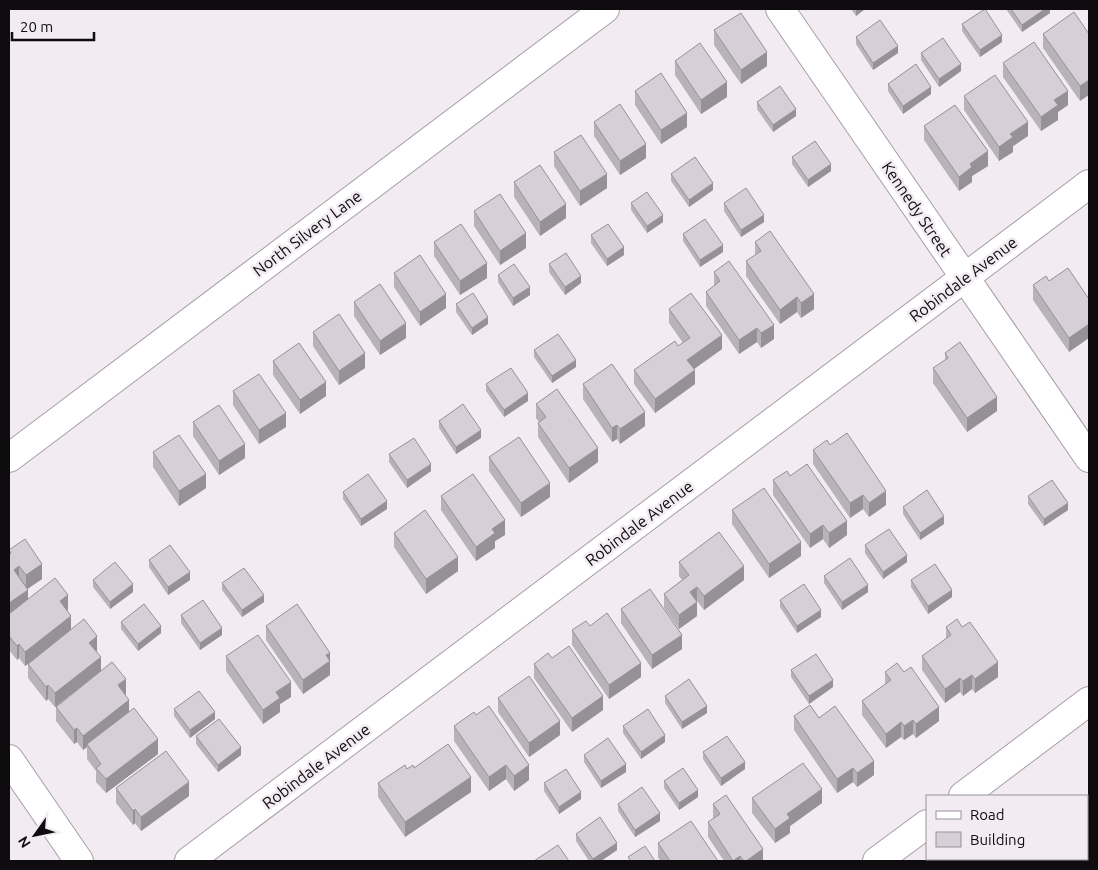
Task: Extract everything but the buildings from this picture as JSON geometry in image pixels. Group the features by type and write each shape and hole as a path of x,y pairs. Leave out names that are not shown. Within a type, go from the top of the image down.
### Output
{"street":[{"name":"North Silvery Lane","path":"9,458 605,9"},
{"name":"Kennedy Street","path":"780,9 1089,458"},
{"name":"Robindale Avenue","path":"189,861 1089,184"},
{"path":"964,795 1089,701"},
{"path":"9,759 79,861"},
{"path":"877,861 926,825"}]}
